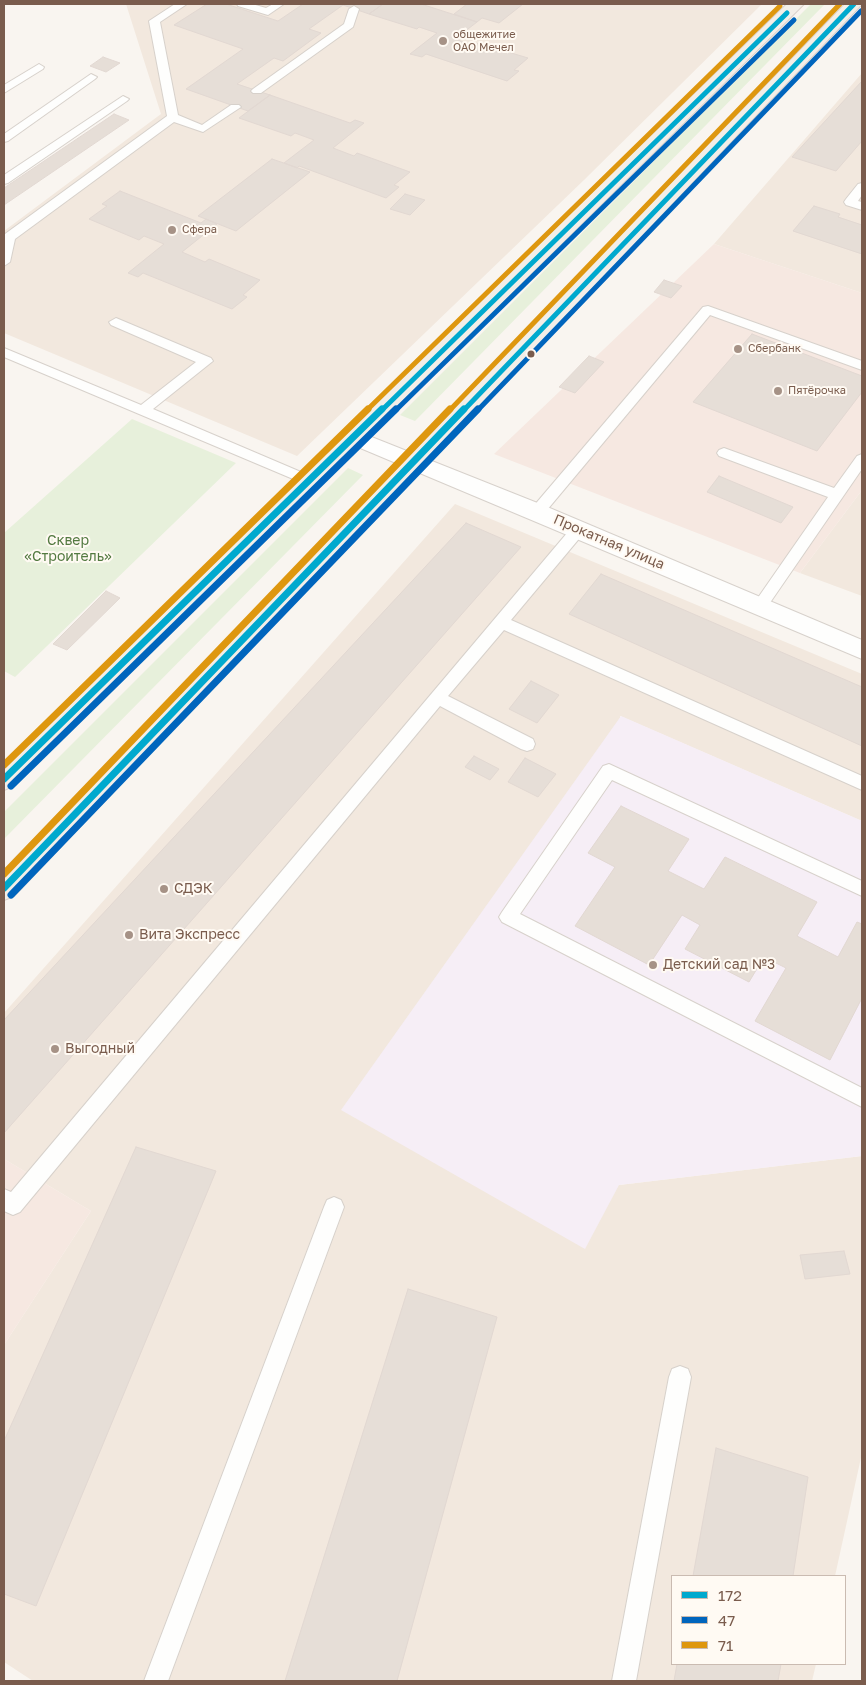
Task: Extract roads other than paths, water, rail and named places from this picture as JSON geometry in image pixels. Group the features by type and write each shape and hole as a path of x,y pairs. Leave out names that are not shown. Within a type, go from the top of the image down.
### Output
{"main road":[{"path":"4,779 796,4"},
{"path":"4,888 854,4"}],"street":[{"name":"Прокатная улица","path":"354,437 537,512 862,650"}],"lane":[{"path":"173,117 154,21 182,4"},
{"path":"242,4 268,12 279,4"},
{"path":"257,91 349,24 354,9"},
{"path":"4,90 39,67"},
{"path":"4,138 91,77"},
{"path":"4,180 123,99"},
{"path":"173,117 203,129 235,107"},
{"path":"4,262 6,235 173,117"},
{"path":"862,187 850,202 862,206"},
{"path":"537,512 708,310 862,366"},
{"path":"116,322 206,361 143,410"},
{"path":"4,352 310,481"},
{"path":"724,453 837,495"},
{"path":"760,606 862,459"},
{"path":"4,1198 13,1205 578,530"},
{"path":"501,622 862,782"},
{"path":"438,698 526,744"},
{"path":"862,889 609,771 508,918 862,1098"},
{"path":"156,1681 334,1207"},
{"path":"624,1681 680,1377"}],"place":[{"name":"общежитие ОАО Мечел","path":"443,41"},
{"name":"Сфера","path":"172,230"},
{"name":"Сбербанк","path":"738,349"},
{"name":"Пятёрочка","path":"778,391"},
{"name":"СДЭК","path":"164,889"},
{"name":"Вита Экспресс","path":"129,935"},
{"name":"Детский сад №3","path":"653,965"},
{"name":"Выгодный","path":"55,1049"}],"park label":[{"name":"Сквер «Cтроитель»","path":"68,550"}]}
